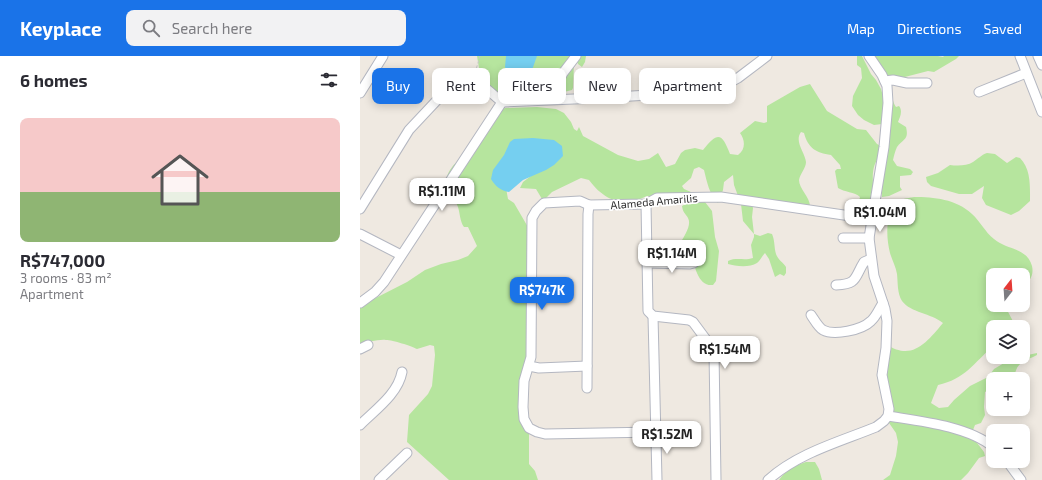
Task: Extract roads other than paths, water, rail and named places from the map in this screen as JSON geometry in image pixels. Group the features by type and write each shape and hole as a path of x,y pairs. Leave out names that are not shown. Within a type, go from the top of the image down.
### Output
{"street":[{"path":"360,93 383,56"},
{"path":"566,69 576,56"},
{"path":"566,99 604,98 708,90 720,87 732,81 767,56"},
{"path":"768,480 792,462 812,452 876,427 884,422 888,416 888,399 882,375 887,321 874,276 868,238 876,199 886,132 888,94 885,81 869,56"},
{"path":"1020,56 1042,112"},
{"path":"1038,56 1042,65"},
{"path":"979,92 1026,73"},
{"path":"360,209 409,130 454,82 463,78 472,80 498,99"},
{"path":"885,81 893,80 907,83 927,83"},
{"path":"360,303 380,287 501,104"},
{"name":"Alameda Amarilis","path":"529,366 531,357 532,218 536,210 544,203 580,201 589,205 646,204 657,198 721,196 871,219"},
{"path":"646,204 648,311 653,316 689,320 693,322 713,349 716,480"},
{"path":"587,388 589,205"},
{"path":"360,234 401,256"},
{"path":"843,238 868,238"},
{"path":"836,285 851,283 856,278 864,262 871,259"},
{"path":"646,263 694,263"},
{"path":"811,315 824,330 845,332 873,320 883,303"},
{"path":"653,316 657,480"},
{"path":"587,366 539,368 529,366 524,381 523,407 524,419 529,428 545,434 656,432"},
{"path":"360,425 394,390 399,382 402,372"},
{"path":"888,416 967,432 986,441"},
{"path":"379,480 406,453"},
{"path":"1012,468 1021,480"}],"water":[{"path":"506,56 537,56 533,68 505,67"},
{"path":"533,138 554,140 562,146 563,156 554,165 523,180 509,192 498,188 491,179 493,170 504,155 510,142 514,139"}]}
